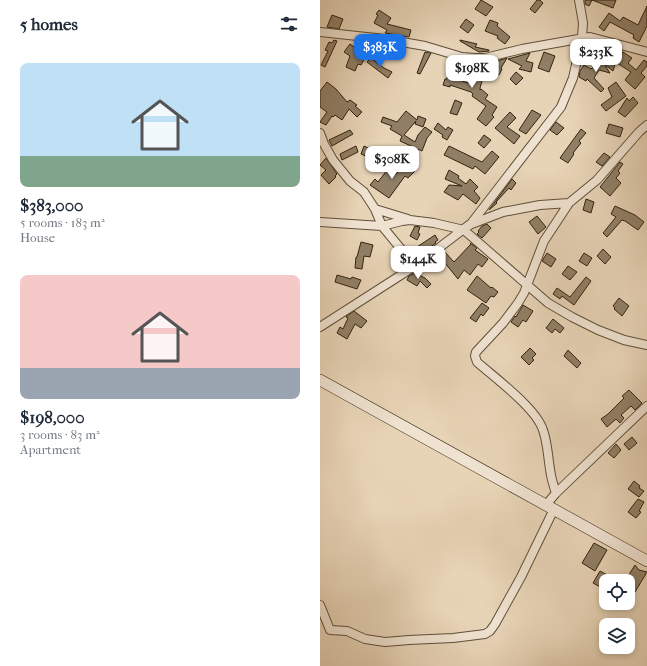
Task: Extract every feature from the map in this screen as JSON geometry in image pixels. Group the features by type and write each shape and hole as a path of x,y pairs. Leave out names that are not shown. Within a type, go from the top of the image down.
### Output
{"street":[{"path":"466,228 561,107 573,78 582,38 583,23 579,0"},
{"path":"320,32 385,39 425,46 462,57 475,58 485,58 590,37 647,52"},
{"path":"556,493 551,477 546,441 543,429 538,419 530,409 477,362 475,358 476,352 503,323 518,303 524,293 544,241 569,203 597,180 639,132 647,125"},
{"path":"320,133 333,160 350,181 364,192 375,208 382,226 415,266"},
{"path":"320,327 415,266 466,228 503,212 540,205 569,203"},
{"path":"375,208 410,220 466,228 548,303 598,330 624,340 647,345"},
{"path":"320,222 382,226 410,220"},
{"path":"320,380 647,561"},
{"path":"320,605 330,630 347,631 374,641 385,642 453,638 485,634 490,631 521,576 556,493 647,406"}],"building":[{"path":"481,0 493,7 486,16 475,9"},
{"path":"537,0 540,0 543,3 535,13 530,9"},
{"path":"585,0 592,0 589,6 585,4"},
{"path":"592,0 616,0 613,8"},
{"path":"647,6 647,26 639,42 633,38 634,35 610,22 604,31 599,27 609,13 620,21 623,17 638,25"},
{"path":"379,10 391,18 387,24 411,30 409,37 385,33 387,30 374,23 378,15 376,14"},
{"path":"332,15 343,19 339,29 327,27"},
{"path":"466,19 474,25 468,33 460,27"},
{"path":"490,20 498,23 497,26 510,37 505,44 497,38 498,36 485,31"},
{"path":"334,40 337,41 325,67 321,65 328,51 325,50 329,42 332,43"},
{"path":"460,40 477,44 475,47 489,51 479,52"},
{"path":"350,44 360,51 357,55 365,58 361,65 358,64 355,71 346,67 350,56 344,52"},
{"path":"425,52 431,53 420,74 417,73"},
{"path":"544,52 555,56 549,72 538,68"},
{"path":"623,52 632,58 628,63 636,70 644,60 647,62 647,66 641,73 645,77 635,89 625,80 631,72 617,63"},
{"path":"530,53 526,61 533,63 531,72 519,69 522,66 508,59"},
{"path":"371,58 392,72 388,78 367,62"},
{"path":"507,58 499,75 491,71 497,61"},
{"path":"598,59 615,64 613,71 604,64 610,73 599,70 594,78 604,89 601,92 587,79 586,81 579,77 580,71 584,65 591,69 600,61"},
{"path":"450,63 462,64 459,80 468,83 476,67 485,71 480,90 481,89 488,95 485,99 497,107 492,115 494,117 486,126 477,119 486,106 472,96 473,94 471,92 450,85 450,87 443,85 445,79 447,79"},
{"path":"516,72 523,78 516,85 510,79"},
{"path":"327,82 336,89 347,102 350,100 357,105 355,106 362,112 357,117 349,109 342,120 335,115 333,117 332,116 326,125 320,122 327,112 320,107 320,91"},
{"path":"616,82 626,96 606,111 601,105 612,97 608,88"},
{"path":"633,97 638,103 625,117 618,112 627,98 629,101"},
{"path":"455,100 462,103 457,115 450,113"},
{"path":"532,110 541,115 526,134 519,130"},
{"path":"406,111 417,120 418,116 426,119 423,127 415,124 416,121 404,135 415,142 418,135 425,127 432,132 427,138 422,151 400,141 402,136 390,129 392,126 381,122 383,117 397,122"},
{"path":"510,112 516,118 507,127 520,136 514,144 495,128"},
{"path":"556,122 564,128 557,135 550,130"},
{"path":"438,123 446,130 448,127 453,130 447,140 442,137 443,135 434,129"},
{"path":"609,124 623,128 620,137 606,133"},
{"path":"581,129 586,133 579,141 581,143 573,153 574,154 568,163 560,158"},
{"path":"350,130 353,134 332,146 329,140"},
{"path":"484,135 491,140 484,148 478,143"},
{"path":"356,146 358,152 342,160 340,154"},
{"path":"364,146 376,152 373,159 361,154"},
{"path":"449,146 482,162 492,151 499,157 485,174 475,166 473,169 444,155"},
{"path":"604,153 610,157 602,166 596,162"},
{"path":"326,158 337,174 329,184 321,175 326,170 320,165"},
{"path":"620,162 623,164 618,171 620,173 616,178 621,183 610,196 600,187"},
{"path":"406,163 415,171 408,178 405,176 389,198 370,185 375,179 378,182 388,169 396,174"},
{"path":"449,170 459,176 458,178 466,184 470,179 478,187 474,191 480,198 476,204 463,194 458,200 444,192 449,185 462,186 445,179"},
{"path":"512,179 516,183 511,190 509,188 496,202 497,203 489,210"},
{"path":"586,199 594,202 591,213 583,210"},
{"path":"615,206 635,215 644,222 638,230 622,220 607,237 603,233 616,217 611,214"},
{"path":"537,216 546,227 538,234 529,222"},
{"path":"487,224 491,228 482,238 477,234 479,232 478,231 482,226"},
{"path":"415,226 420,227 418,233 420,234 417,240 410,236"},
{"path":"435,235 438,240 435,242 436,243 425,251 426,248 417,254 414,249"},
{"path":"361,242 373,245 370,257 364,256 362,269 355,268 356,257"},
{"path":"470,243 477,248 475,250 488,259 482,267 478,264 470,275 464,270 458,279 445,263 439,268 432,260 444,251 454,262 471,244"},
{"path":"603,249 611,257 605,264 597,256"},
{"path":"547,253 556,259 551,267 542,261"},
{"path":"584,253 592,258 587,266 579,261"},
{"path":"568,266 577,272 570,280 562,274"},
{"path":"415,273 425,278 431,284 427,288 420,281 417,286 407,280 409,276"},
{"path":"337,275 361,280 357,289 335,282"},
{"path":"477,276 498,292 494,297 491,296 486,303 467,290"},
{"path":"586,277 591,281 574,305 562,296 560,299 553,294 557,288 570,297"},
{"path":"619,298 629,306 622,316 614,309 615,308 613,306"},
{"path":"482,303 489,308 483,316 481,314 476,322 470,318"},
{"path":"523,305 533,311 526,322 523,320 518,327 511,322 515,316 516,317"},
{"path":"354,311 367,321 361,328 355,324 347,339 337,333 340,327 343,329 348,318 346,317"},
{"path":"553,319 564,328 560,333 555,329 552,333 546,328"},
{"path":"530,348 536,354 532,358 534,360 529,365 521,357"},
{"path":"568,350 581,363 577,368 564,356"},
{"path":"629,390 642,403 635,410 631,406 621,415 624,418 620,423 616,419 607,427 601,419 624,398 622,396"},
{"path":"632,437 637,443 629,450 624,444"},
{"path":"616,444 621,450 614,458 608,453"},
{"path":"634,481 640,486 639,488 644,491 639,497 628,489"},
{"path":"638,499 644,502 639,511 641,512 636,518 628,512"},
{"path":"594,543 607,550 595,571 582,563"},
{"path":"635,565 639,570 647,572 635,592 635,574 629,574"},
{"path":"600,571 605,574 599,574 599,586 593,583"}]}
